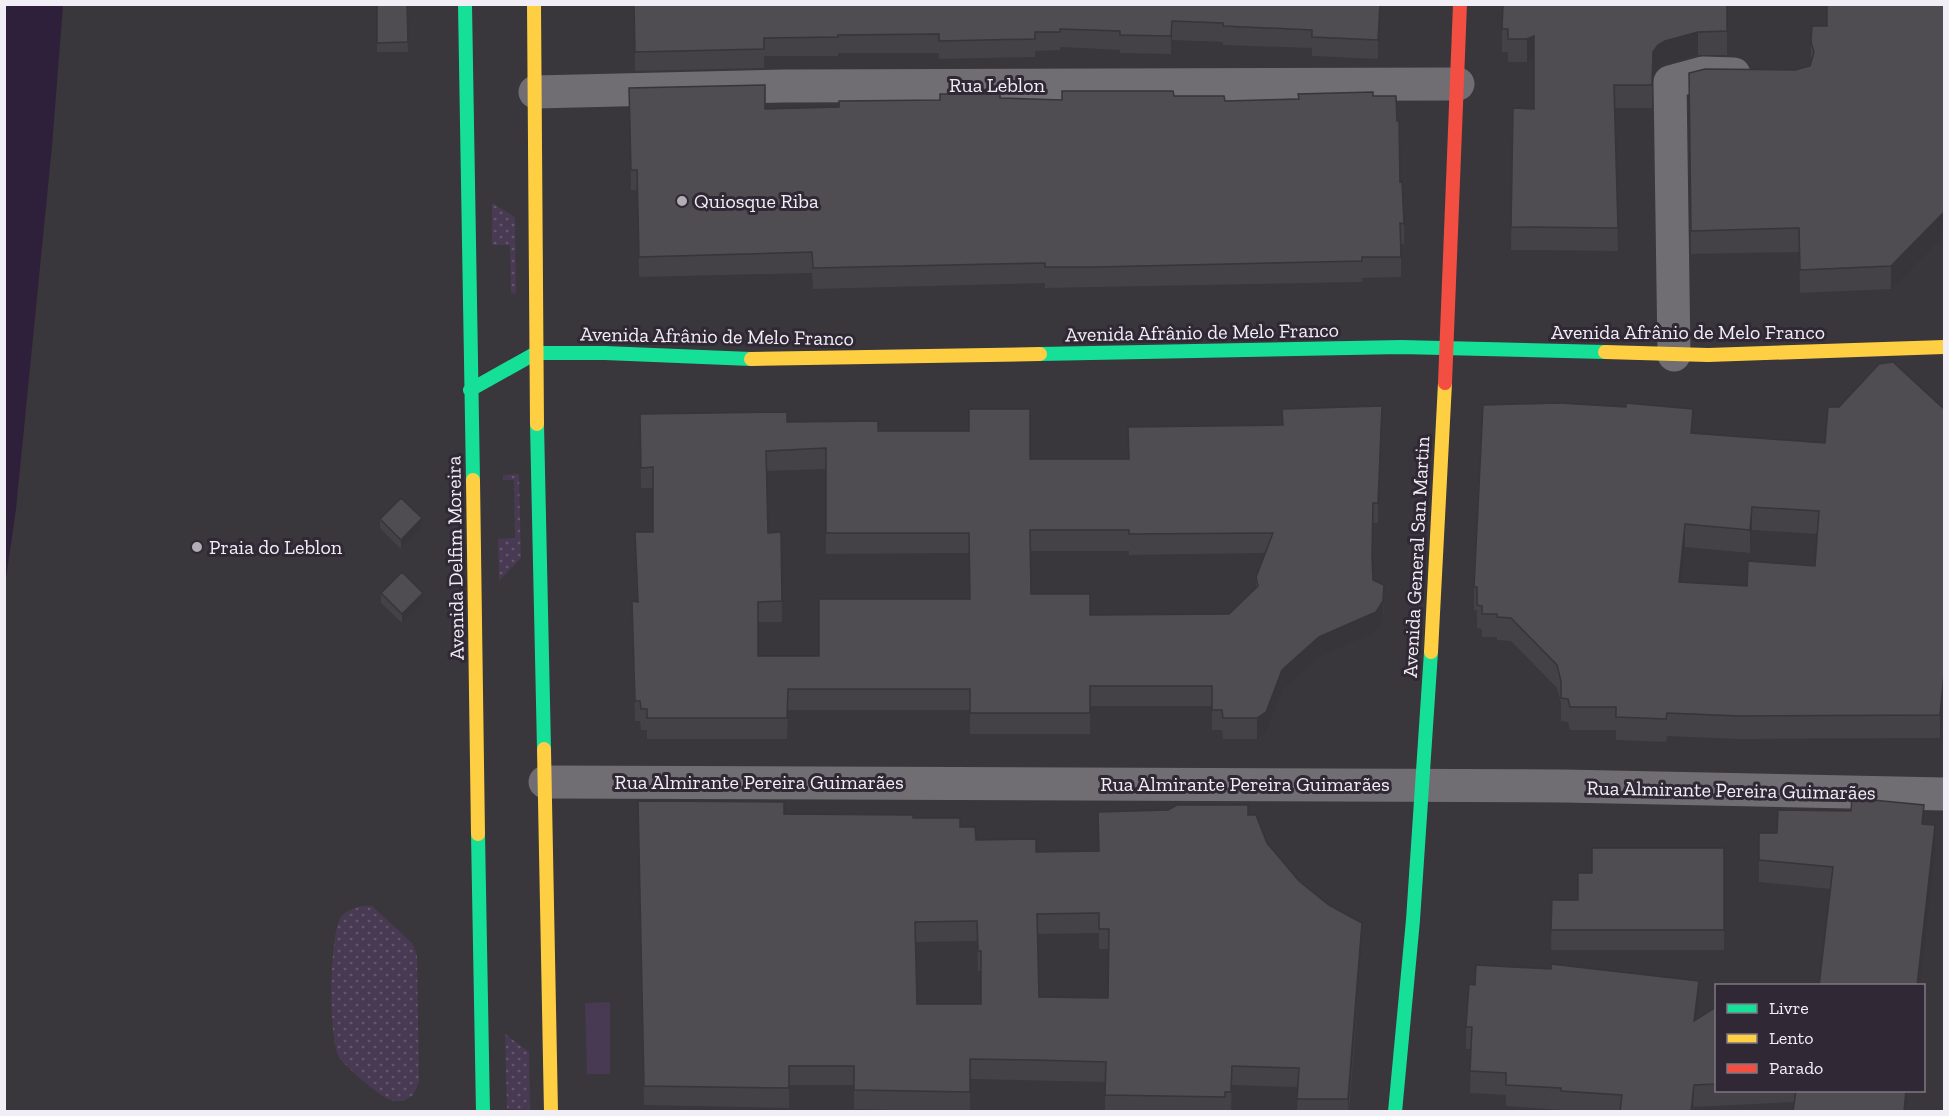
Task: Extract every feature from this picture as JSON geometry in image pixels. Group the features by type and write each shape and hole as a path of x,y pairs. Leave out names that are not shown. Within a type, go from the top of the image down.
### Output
{"main road":[{"name":"Avenida Delfim Moreira","path":"465,4 483,1112"},
{"path":"534,4 536,353 551,1112"},
{"name":"Avenida General San Martin","path":"1395,1112 1423,786 1442,450 1460,4"},
{"name":"Avenida Afrânio de Melo Franco","path":"470,390 536,353 605,353 765,360 1401,347 1674,355 1944,347"}],"street":[{"path":"1674,355 1670,82 1703,73 1761,74"},
{"name":"Rua Leblon","path":"535,92 784,86 1458,84"},
{"name":"Rua Almirante Pereira Guimarães","path":"545,782 1564,786 1944,794"}],"shaded area":[{"path":"5,4 63,5 52,146 16,509 5,585"},
{"path":"492,203 515,217 516,294 511,293 510,245 492,245"},
{"path":"519,474 521,558 499,581 498,539 515,538 514,480 503,480 503,475"},
{"path":"361,906 372,906 412,943 417,955 419,1082 413,1095 403,1101 388,1099 370,1087 342,1061 335,1047 332,968 336,932 342,915"},
{"path":"610,1002 610,1074 587,1074 585,1003"},
{"path":"505,1034 529,1052 530,1110 507,1109"}],"building":[{"path":"377,4 407,4 408,42 377,43"},
{"path":"634,4 1380,4 1378,40 1312,37 1312,30 1172,21 1171,36 1120,35 1120,31 1060,29 1060,32 1035,32 1035,39 939,41 939,34 838,35 838,37 764,38 764,49 635,52"},
{"path":"1503,4 1727,4 1727,31 1698,32 1658,45 1653,52 1652,85 1614,85 1618,228 1511,227 1513,108 1534,109 1534,36 1527,39 1508,39 1508,29 1502,29"},
{"path":"1827,4 1944,4 1944,212 1891,266 1800,270 1799,228 1691,231 1689,73 1705,69 1795,70 1810,66 1814,52 1811,42 1812,26 1827,26"},
{"path":"765,85 765,109 839,107 839,101 940,100 940,94 1000,94 1000,98 1062,100 1062,91 1173,91 1174,96 1224,96 1225,101 1299,99 1298,94 1373,92 1373,96 1396,96 1404,224 1400,223 1401,257 1362,257 1362,261 1097,267 1045,267 1045,263 813,268 812,252 639,257 637,170 631,170 629,88"},
{"path":"1893,362 1944,409 1944,673 1940,715 1740,716 1667,713 1666,719 1616,717 1616,707 1570,707 1568,699 1561,698 1561,681 1557,665 1511,618 1497,617 1497,614 1482,614 1482,606 1477,605 1477,587 1474,587 1483,405 1559,403 1626,407 1626,403 1693,409 1691,433 1825,443 1828,407 1839,407 1879,364","holes":["1752,507 1819,511 1815,566 1748,561 1747,586 1679,582 1685,524 1750,530"]},
{"path":"1382,406 1378,503 1373,503 1372,556 1373,580 1384,585 1383,601 1376,612 1319,637 1282,670 1266,712 1257,718 1223,718 1222,710 1212,710 1212,686 1090,686 1090,713 970,713 970,689 788,689 787,718 647,718 647,709 641,709 640,701 635,701 632,601 638,602 635,532 653,532 653,467 641,468 640,414 787,412 787,422 878,421 878,431 969,431 969,409 1030,409 1030,459 1129,459 1128,427 1283,425 1282,409","holes":["826,448 826,533 969,533 970,599 819,599 819,656 758,656 758,602 782,601 781,532 768,533 766,451","1030,530 1129,530 1129,534 1273,533 1256,577 1258,586 1229,614 1090,615 1090,594 1031,594"]},
{"path":"401,498 422,518 401,540 380,519"},
{"path":"402,572 423,593 402,614 381,593"},
{"path":"1852,798 1924,805 1922,824 1935,825 1917,984 1819,984 1833,867 1759,860 1759,833 1777,833 1778,810 1851,811"},
{"path":"638,801 784,802 784,814 913,815 913,818 960,818 960,827 975,827 976,840 1036,839 1036,852 1099,851 1098,812 1168,810 1177,805 1248,805 1248,815 1256,815 1267,843 1299,881 1329,905 1362,923 1348,1099 1297,1099 1299,1068 1232,1066 1231,1092 1225,1092 1225,1097 1105,1095 1106,1062 1036,1060 970,1059 970,1092 854,1090 854,1066 789,1066 789,1088 644,1086","holes":["1099,913 1099,929 1109,929 1108,998 1039,997 1037,914","977,921 978,951 981,951 981,1004 917,1004 915,922"]},
{"path":"1592,848 1724,848 1724,930 1551,930 1552,900 1578,900 1578,873 1592,873"},
{"path":"1551,964 1699,981 1694,1021 1715,1008 1715,1084 1694,1085 1691,1112 1620,1112 1622,1095 1506,1085 1506,1073 1470,1071 1472,1027 1466,1027 1469,984 1475,985 1476,965 1551,969"},
{"path":"1796,1092 1906,1092 1904,1112 1793,1112"}],"traffic: fast":[{"path":"465,4 473,480"},
{"path":"1040,354 1401,347 1605,352"},
{"path":"470,390 536,353 605,353 751,359"},
{"path":"537,424 544,749"},
{"path":"1395,1112 1413,920 1431,652"},
{"path":"478,834 483,1112"}],"traffic: slow":[{"path":"534,4 537,424"},
{"path":"1605,352 1708,355 1944,347"},
{"path":"751,359 1040,354"},
{"path":"1431,652 1445,383"},
{"path":"473,480 478,834"},
{"path":"544,749 551,1112"}],"traffic: jam":[{"path":"1445,383 1460,4"}],"place":[{"name":"Quiosque Riba","path":"682,201"},
{"name":"Praia do Leblon","path":"197,547"}]}
